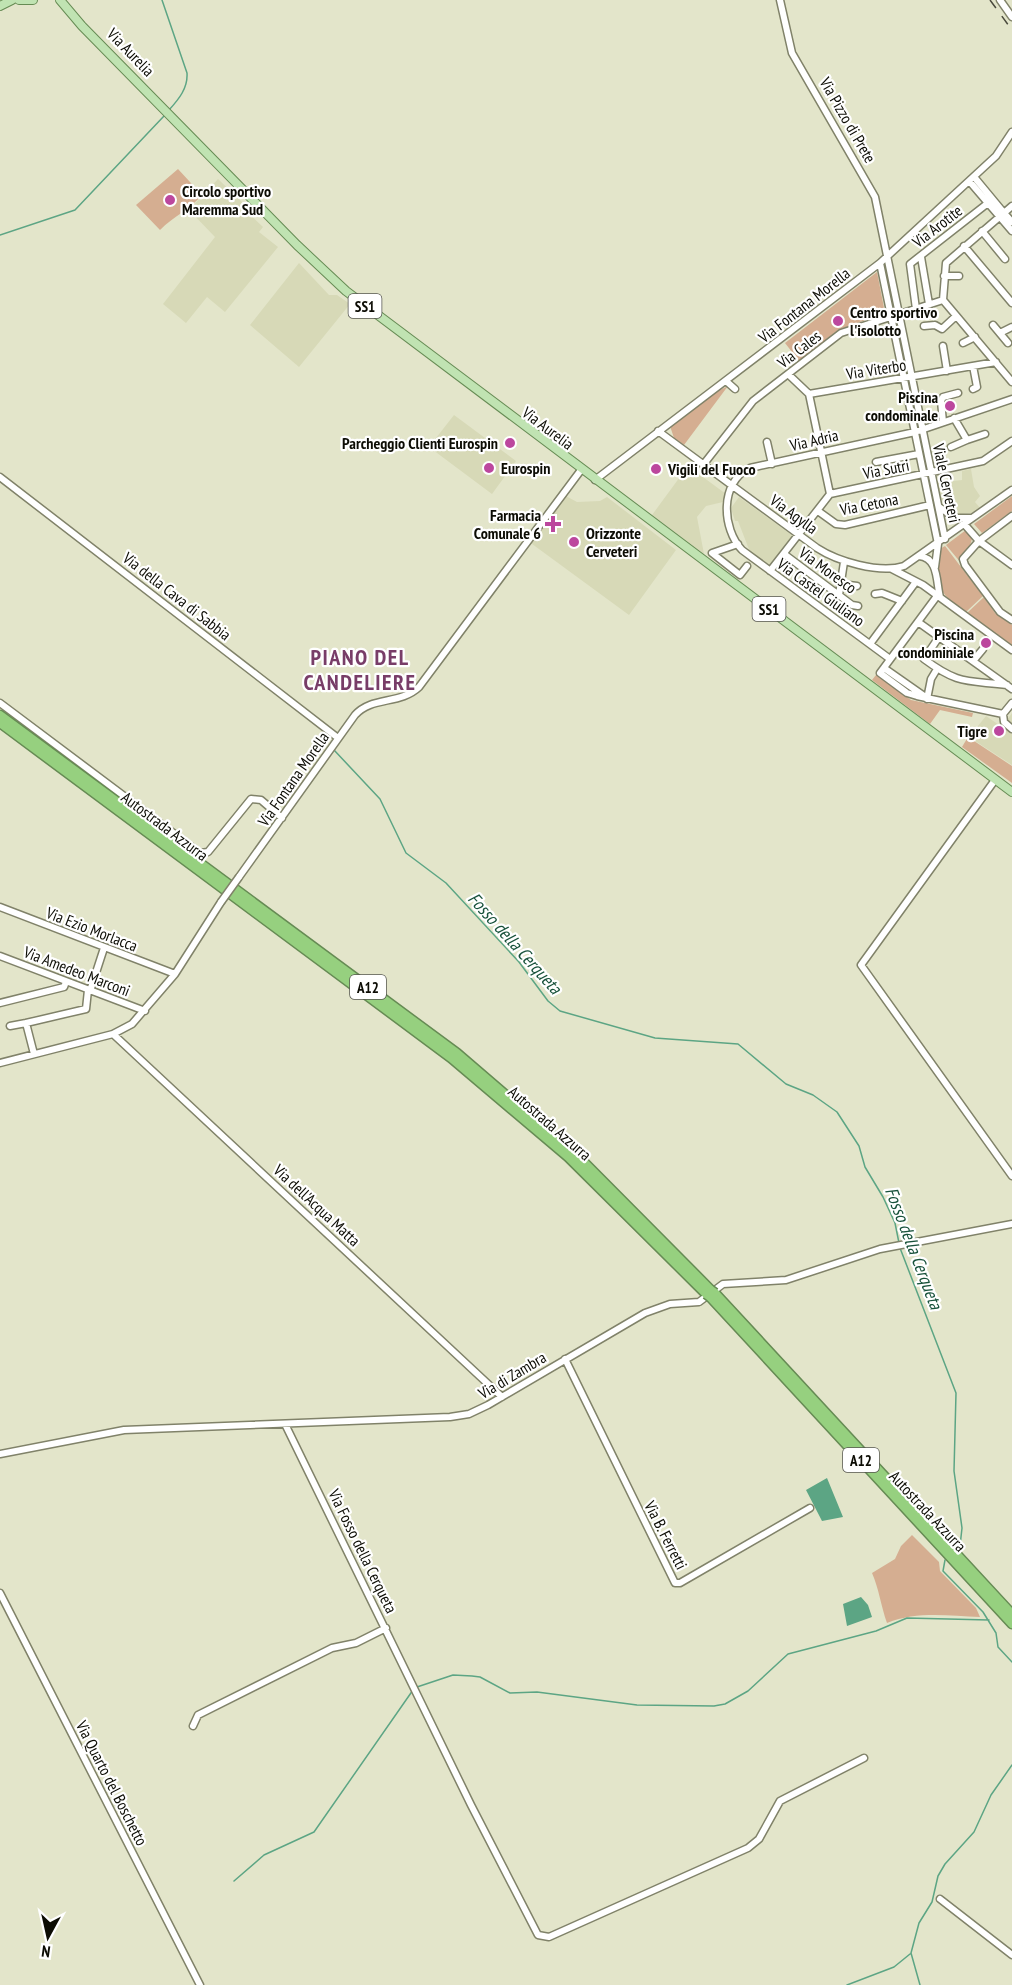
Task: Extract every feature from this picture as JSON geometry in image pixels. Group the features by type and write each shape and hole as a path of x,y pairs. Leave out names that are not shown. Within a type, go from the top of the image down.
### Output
{"highway":[{"name":"Autostrada Azzurra","path":"0,715 467,1061 584,1162 1012,1614"},
{"name":"Autostrada Azzurra","path":"0,723 451,1058 568,1157 710,1293 1012,1624"}],"main road":[{"path":"0,6 12,0"},
{"path":"19,0 33,0"},
{"name":"Via Aurelia","path":"52,0 68,10"},
{"name":"Via Aurelia","path":"60,0 340,286 581,470 1012,791"},
{"name":"Via Aurelia","path":"942,738 1012,791"}],"street":[{"name":"Via Pizzo di Prete","path":"780,0 792,53 871,187 887,256"},
{"path":"1000,0 1012,17"},
{"name":"Via Fontana Morella","path":"595,480 880,263 972,180 996,156 1012,132"},
{"path":"972,180 988,203 1012,222"},
{"path":"972,180 1002,215 1012,231"},
{"name":"Via Arotite","path":"916,309 910,264 988,203"},
{"path":"1012,206 946,263 943,300 1012,382"},
{"path":"982,231 1005,260"},
{"path":"964,246 1012,303"},
{"name":"Viale Cerveteri","path":"887,256 945,539"},
{"path":"921,256 929,304"},
{"name":"Viale Cerveteri","path":"880,263 938,544 935,570 938,597"},
{"path":"945,276 958,276"},
{"name":"Via Cales","path":"703,465 753,401 841,333 943,300"},
{"path":"924,326 935,325 942,329 956,316"},
{"path":"993,325 1008,343"},
{"path":"1000,333 1012,327"},
{"path":"963,343 975,338"},
{"path":"943,346 947,371"},
{"name":"Via Viterbo","path":"809,394 996,362"},
{"path":"973,366 977,387 973,389"},
{"path":"770,571 830,494 809,394 789,375"},
{"path":"726,381 735,389"},
{"path":"943,422 941,401 943,397 958,393"},
{"name":"Via Adria","path":"734,487 746,470 915,432 1012,399"},
{"path":"954,418 967,440"},
{"path":"650,438 670,440 666,425"},
{"name":"Via Agylla","path":"658,431 834,559 882,567"},
{"path":"951,447 985,434"},
{"name":"Via Sutri","path":"830,494 983,461 1012,441"},
{"path":"767,442 772,464"},
{"name":"Viale Cerveteri","path":"876,462 919,454"},
{"name":"Via Fontana Morella","path":"0,1063 113,1034 129,1026 145,1011 176,975 221,902 338,738 364,706 400,699 417,688 581,470"},
{"name":"Via della Cava di Sabbia","path":"0,477 338,738"},
{"path":"734,487 725,505 738,544 711,553 740,575 747,566"},
{"path":"882,567 899,567 908,563 1012,490"},
{"name":"Via Cetona","path":"818,511 836,524 845,525 930,505"},
{"path":"939,507 955,518 973,518"},
{"path":"1012,516 979,541 965,555 965,565 1000,612 1012,620"},
{"path":"965,525 979,541 1012,565"},
{"name":"Via Castel Giuliano","path":"738,544 770,571 890,659"},
{"name":"Via Moresco","path":"784,554 852,605 858,606"},
{"path":"919,556 931,560 935,570 930,581 923,585"},
{"path":"839,595 844,562"},
{"path":"906,574 908,563"},
{"path":"882,567 906,574 915,583 923,585 1012,650"},
{"path":"870,644 915,583"},
{"path":"841,584 857,586"},
{"path":"875,594 902,601"},
{"path":"938,597 882,671 907,693 1003,714"},
{"path":"918,622 1009,687"},
{"path":"919,666 939,637"},
{"path":"973,661 983,649"},
{"path":"924,659 938,669 964,681 1009,687"},
{"path":"927,699 931,679 938,669"},
{"path":"0,703 200,853 208,852 251,799 261,800 282,819"},
{"path":"1012,703 1003,714 1004,722 1012,729"},
{"path":"995,780 861,965 1012,1176"},
{"name":"Via Ezio Morlacca","path":"0,908 176,975"},
{"path":"10,1026 86,1009 89,990 104,948"},
{"name":"Via Amedeo Marconi","path":"0,956 145,1011"},
{"path":"0,1004 64,987 66,982"},
{"path":"26,1023 34,1054"},
{"name":"Via dell'Acqua Matta","path":"113,1034 502,1397"},
{"name":"Via di Zambra","path":"0,1454 124,1430 455,1417 475,1412 653,1309 676,1303 699,1302 723,1284 786,1280 899,1245 1012,1224"},
{"name":"Via B. Ferretti","path":"565,1359 675,1583 680,1583 810,1508"},
{"name":"Via Fosso della Cerqueta","path":"285,1424 533,1930 544,1937 748,1848 760,1837 781,1800 864,1758"},
{"name":"Via Quarto del Boschetto","path":"0,1593 200,1985"},
{"path":"193,1726 198,1715 334,1647 356,1643 386,1628"},
{"path":"940,1899 1012,1955"}],"shaded area":[{"name":"Circolo sportivo Maremma Sud","path":"178,169 202,195 160,230 136,205"},
{"path":"218,179 242,202 239,208 244,209 263,227 259,232 278,247 225,312 207,297 186,323 163,304 215,237 189,210"},
{"path":"299,263 329,295 337,295 350,304 299,367 250,325"},
{"name":"Centro sportivo l'isolotto","path":"877,272 885,313 838,330 799,361 785,343"},
{"path":"728,386 684,445 674,438 670,426 712,394"},
{"path":"454,415 516,461 492,494 429,447"},
{"path":"688,466 726,494 723,502 706,506 697,517 704,554 652,515"},
{"path":"971,469 974,487 980,496 975,502 980,508 972,513 954,515 943,506 937,483 962,480 962,471"},
{"path":"564,495 577,502 600,501 607,497 676,550 629,615 528,541"},
{"path":"1012,496 1012,511 982,533 974,524"},
{"path":"739,497 793,536 770,567 750,552 738,521 735,521 731,508"},
{"path":"966,530 972,538 961,563 946,545"},
{"path":"945,546 983,596 966,612 949,599 940,587 937,572 938,550"},
{"path":"984,597 995,613 1012,625 1012,645 967,613"},
{"path":"876,675 911,700 973,713 972,717 940,710 930,724 872,680"},
{"path":"1012,713 1012,765 969,737 986,716 1002,727"},
{"path":"968,737 1012,766 1012,783 962,747"},
{"path":"827,1478 843,1517 822,1521 806,1490"},
{"path":"912,1535 939,1562 940,1571 976,1608 980,1617 921,1616 887,1623 872,1573 895,1559 901,1546"},
{"path":"861,1597 868,1605 872,1617 847,1626 843,1604"}],"waterway":[{"path":"162,0 187,73 184,88 169,110"},
{"path":"0,235 75,210 164,116"},
{"name":"Fosso della Cerqueta","path":"334,750 380,799 406,853 446,883 519,962 548,1001 560,1011 655,1038 738,1044 786,1084 813,1095 837,1112 859,1146 865,1167 895,1223 899,1243"},
{"name":"Fosso della Cerqueta","path":"900,1248 956,1393 954,1471 962,1528 960,1546"},
{"name":"Fosso della Cerqueta","path":"945,1560 943,1571 983,1612 996,1633 998,1647 1012,1662"},
{"path":"417,1687 453,1675 472,1676 480,1677 510,1693 537,1692 637,1705 714,1706 725,1704 748,1691 788,1654 876,1631 907,1618 989,1620"},
{"path":"234,1881 264,1855 314,1832 413,1690"},
{"path":"920,1985 911,1953 919,1923 932,1902 938,1876 945,1864 974,1832 991,1795 1012,1765"},
{"path":"847,1985 894,1967 910,1954"}],"railway":[{"path":"990,0 1012,30"}],"place":[{"name":"Circolo sportivo Maremma Sud","path":"170,200"},
{"name":"Centro sportivo l'isolotto","path":"838,321"},
{"name":"Piscina condominale","path":"950,406"},
{"name":"Parcheggio Clienti Eurospin","path":"510,443"},
{"name":"Eurospin","path":"489,468"},
{"name":"Vigili del Fuoco","path":"656,469"},
{"name":"Farmacia Comunale 6","path":"553,524"},
{"name":"Orizzonte Cerveteri","path":"574,542"},
{"name":"Piscina condominiale","path":"986,643"},
{"name":"Tigre","path":"999,731"}],"district":[{"name":"PIANO DEL CANDELIERE","path":"360,670"}]}
